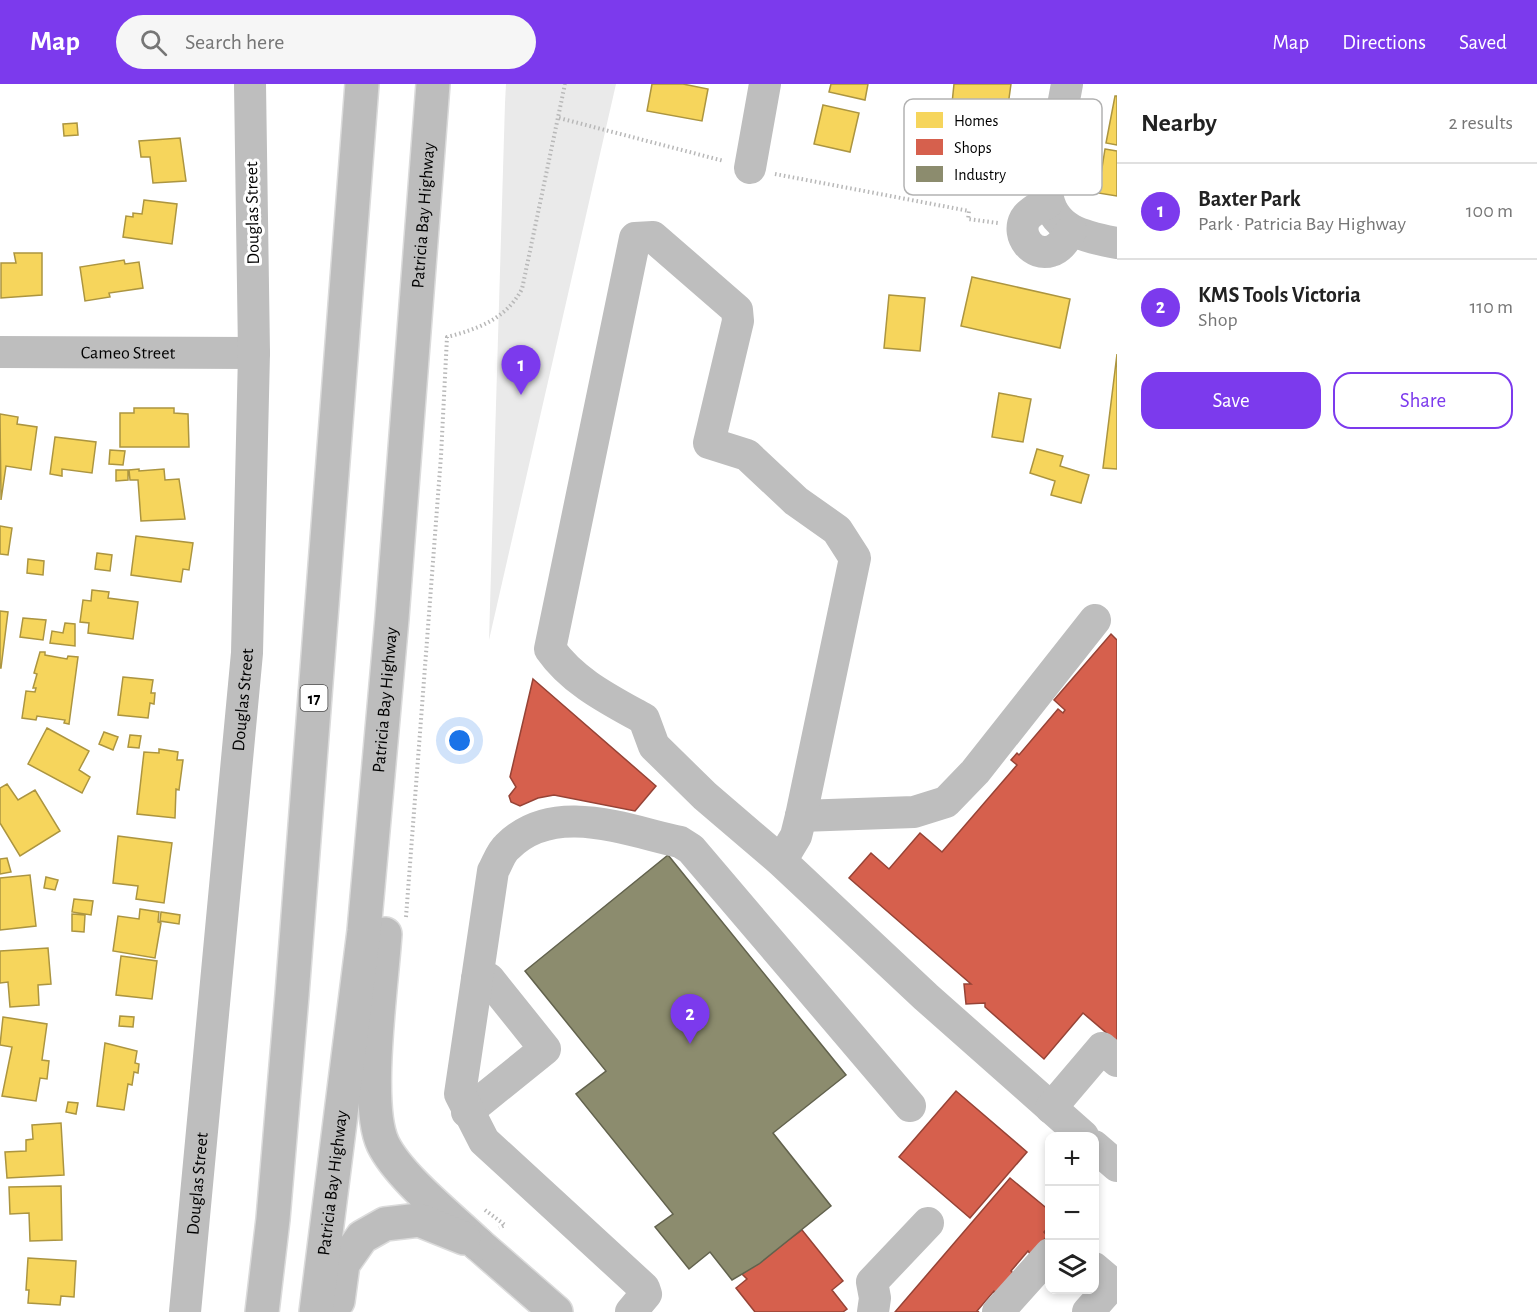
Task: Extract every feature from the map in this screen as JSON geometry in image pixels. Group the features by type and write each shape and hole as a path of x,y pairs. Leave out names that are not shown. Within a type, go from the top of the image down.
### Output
{"main road":[{"name":"17","path":"262,1312 273,1219 291,1007 362,84"},
{"name":"Patricia Bay Highway","path":"316,1312 364,931 392,618 433,84"},
{"path":"428,154 435,320 375,1061 375,1112 382,1143 398,1167 478,1244 556,1312"},
{"path":"336,1312 343,1264 362,1237 385,1224 419,1221 478,1244"}],"street":[{"name":"Douglas Street","path":"185,1312 247,653 254,353 250,84"},
{"path":"750,168 765,84"},
{"path":"1064,99 1067,84"},
{"path":"1049,195 1060,218 1060,246 1051,251 1039,252 1029,246 1023,237 1022,226 1032,211 1060,218 1117,243"},
{"path":"781,861 796,836 801,816 855,558 837,530 796,501 747,455 709,443 738,321 737,310 653,237 635,238 550,649 562,666 590,688 644,719 654,746 705,796 781,861 926,997 1078,1132"},
{"name":"Cameo Street","path":"0,352 254,353"},
{"path":"801,816 914,812 946,802 975,772 1095,620"},
{"path":"631,1312 646,1294 644,1288 484,1141 467,1112 460,1094 493,871 506,847 540,824 567,820 680,842 691,849 910,1106"},
{"path":"467,1112 545,1049 489,979 477,979"},
{"path":"1051,1107 1102,1048 1117,1061"},
{"path":"1099,1150 1117,1166"},
{"path":"873,1312 875,1298 872,1282 928,1222"},
{"path":"998,1312 1045,1260"},
{"path":"1088,1312 1113,1284 1099,1272"}],"path":[{"path":"406,918 441,456 447,338 468,332 493,320 513,306 522,289 565,84"},
{"path":"559,118 750,168 969,211 968,219 1022,226"},
{"path":"478,1244 505,1225 479,1205"}],"shaded area":[{"path":"506,84 616,84 489,640 505,103"}],"building: Homes":[{"path":"652,84 683,84 708,89 702,121 647,111"},
{"path":"831,84 868,84 865,100 829,92"},
{"path":"954,84 1011,84 1009,99 952,99"},
{"path":"1115,96 1117,96 1117,145 1106,143"},
{"path":"823,105 859,113 850,152 814,144"},
{"path":"77,123 78,135 64,136 63,124"},
{"path":"180,138 186,181 153,183 150,157 141,157 139,141"},
{"path":"1105,149 1117,151 1117,196 1102,194"},
{"path":"144,200 177,204 172,244 123,237 126,216 133,217 133,213 142,214"},
{"path":"14,253 42,253 42,295 1,298 1,263 16,263"},
{"path":"124,260 125,264 139,262 143,288 109,293 110,297 85,301 80,267"},
{"path":"972,277 1070,299 1060,348 961,326"},
{"path":"889,295 925,298 920,351 884,348"},
{"path":"1117,354 1117,469 1103,468"},
{"path":"999,393 1031,399 1023,442 992,437"},
{"path":"134,408 174,408 174,413 188,414 189,447 120,447 120,413 134,413"},
{"path":"0,414 18,417 17,424 37,427 31,470 6,466 1,500"},
{"path":"55,437 96,442 92,473 62,469 62,476 50,474"},
{"path":"1037,449 1063,456 1060,466 1089,475 1081,503 1051,495 1055,481 1030,473"},
{"path":"110,450 125,451 123,465 109,464"},
{"path":"139,469 139,471 164,469 165,480 179,479 185,519 141,521 138,480 130,480 129,470"},
{"path":"116,470 128,470 128,480 116,481"},
{"path":"0,526 12,528 8,555 0,554"},
{"path":"136,536 193,543 189,570 183,569 181,582 131,575"},
{"path":"97,553 112,555 110,571 95,569"},
{"path":"28,559 44,561 43,575 27,573"},
{"path":"92,590 109,592 108,598 138,602 133,639 88,633 89,623 80,622 83,600 91,601"},
{"path":"0,611 8,612 1,668 0,668"},
{"path":"23,618 46,620 43,640 20,637"},
{"path":"65,623 75,624 75,646 50,643 52,631 63,633"},
{"path":"40,652 67,659 68,656 78,657 69,724 64,723 65,720 37,716 36,720 22,718 26,691 35,692 36,688 33,688 37,674 34,673"},
{"path":"123,677 153,680 151,693 155,693 154,704 150,703 148,718 118,715"},
{"path":"47,728 89,751 79,770 90,777 82,793 28,764"},
{"path":"104,732 118,737 113,750 99,744"},
{"path":"130,735 141,736 139,748 128,747"},
{"path":"159,749 178,752 177,760 183,760 179,790 176,789 175,818 137,814 144,752 159,753"},
{"path":"7,784 18,800 35,790 60,831 20,856 0,823 0,788"},
{"path":"118,836 172,843 164,903 136,899 138,886 113,883"},
{"path":"7,858 11,872 0,874 0,859"},
{"path":"30,875 36,926 0,930 0,878"},
{"path":"46,877 58,880 55,890 44,888"},
{"path":"74,899 93,901 91,915 72,912"},
{"path":"140,909 159,912 158,922 161,923 155,958 113,951 118,916 139,919"},
{"path":"161,912 180,915 179,924 160,921"},
{"path":"72,914 85,915 84,932 72,931"},
{"path":"48,948 51,984 38,985 39,1005 10,1007 8,982 0,983 0,951"},
{"path":"121,956 157,961 152,999 116,995"},
{"path":"120,1016 134,1017 133,1027 119,1026"},
{"path":"3,1017 47,1024 42,1060 49,1061 47,1079 40,1078 36,1101 2,1096 12,1047 0,1045"},
{"path":"105,1043 137,1051 135,1063 139,1064 138,1073 134,1072 132,1085 128,1084 124,1110 97,1106"},
{"path":"68,1102 78,1103 76,1114 66,1112"},
{"path":"61,1123 64,1175 7,1178 5,1152 26,1151 26,1140 33,1139 32,1125"},
{"path":"61,1186 62,1240 30,1241 29,1213 10,1214 9,1187"},
{"path":"28,1258 76,1261 74,1297 61,1296 60,1305 28,1303 29,1290 26,1290"}],"building: Shops":[{"path":"1111,634 1117,640 1117,1042 1083,1013 1044,1059 985,1007 985,1003 966,1004 964,984 971,984 849,878 871,853 889,869 920,833 942,852 1017,765 1011,760 1017,753 1019,755 1058,709 1063,713 1065,710 1054,700"},
{"path":"533,679 656,786 635,811 554,795 538,798 520,806 511,802 509,796 516,787 510,777"},
{"path":"956,1091 1027,1152 970,1218 899,1157"},
{"path":"1010,1178 1045,1207 1045,1238 1031,1255 1028,1251 1011,1271 1014,1274 997,1294 994,1291 977,1311 979,1312 895,1312"},
{"path":"802,1230 843,1281 832,1290 847,1309 843,1312 755,1312 736,1288 747,1279 742,1274"}],"building: Industry":[{"path":"668,855 846,1075 773,1133 831,1206 759,1264 732,1280 710,1252 689,1269 655,1227 673,1214 576,1094 606,1071 525,971"}],"place":[{"name":"Baxter Park","path":"521,395"},
{"name":"KMS Tools Victoria","path":"690,1044"}]}
